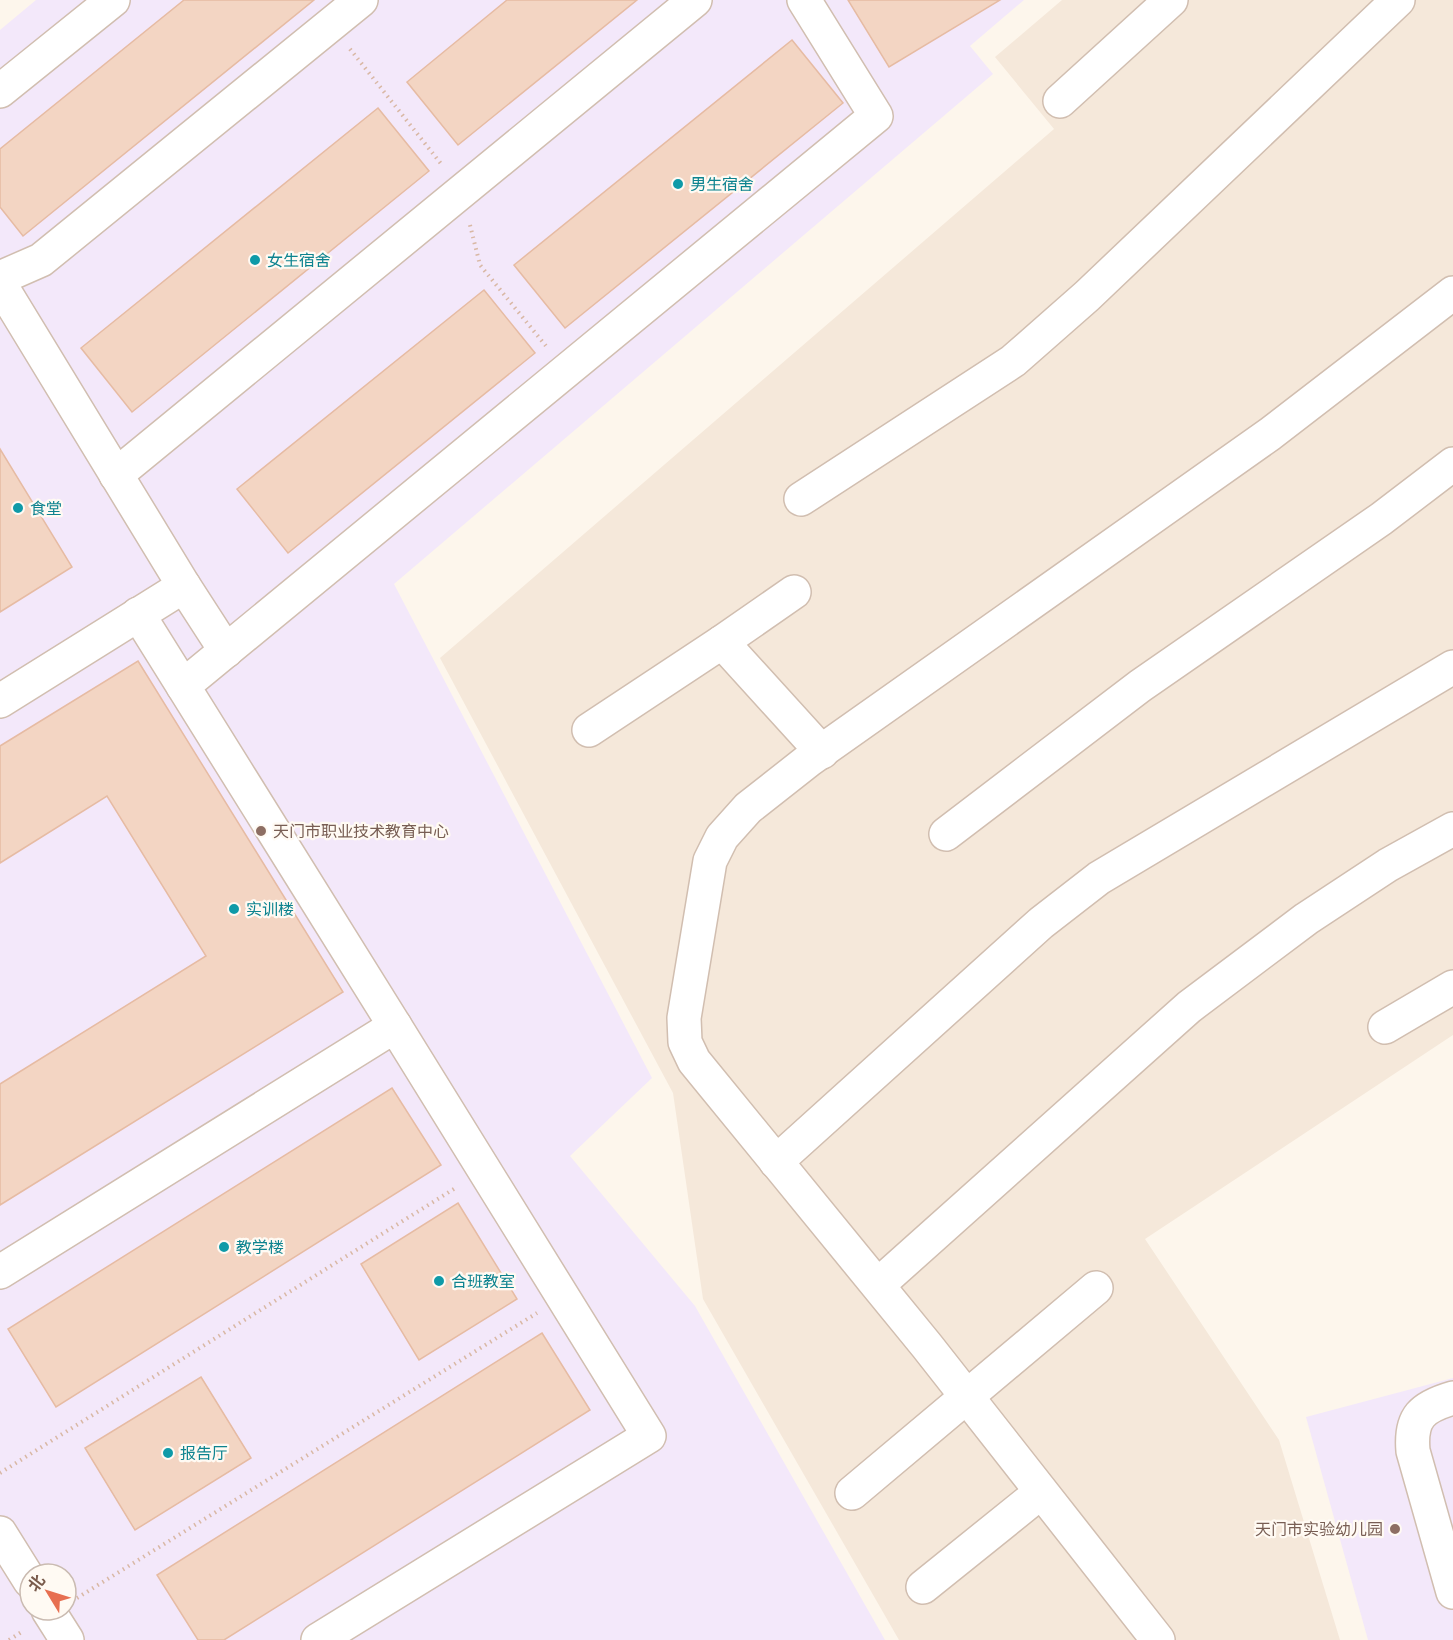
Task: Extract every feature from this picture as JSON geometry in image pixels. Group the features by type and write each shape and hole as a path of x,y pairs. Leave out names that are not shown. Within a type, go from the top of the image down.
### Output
{"street":[{"path":"0,91 113,0"},
{"path":"0,278 41,260 361,0"},
{"path":"116,475 695,0"},
{"path":"183,686 876,116 804,0"},
{"path":"1060,101 1171,0"},
{"path":"801,499 1013,361 1087,297 1398,0"},
{"path":"0,284 226,651"},
{"path":"1158,1640 878,1285 694,1061 685,1042 684,1018 710,861 722,837 748,808 822,752 1270,434 1453,292"},
{"path":"946,834 1140,686 1381,519 1453,464"},
{"path":"0,701 184,586"},
{"path":"589,730 795,592"},
{"path":"138,614 649,1436 318,1640"},
{"path":"722,642 822,752"},
{"path":"776,1162 1041,922 1099,878 1453,667"},
{"path":"878,1285 1189,1007 1306,919 1388,865 1453,829"},
{"path":"1385,1027 1453,987"},
{"path":"0,1272 395,1026"},
{"path":"852,1493 1096,1288"},
{"path":"1453,1398 1436,1403 1423,1412 1414,1421 1412,1435 1413,1451 1453,1592"},
{"path":"923,1587 1041,1492"},
{"path":"0,1533 18,1562"},
{"path":"64,1622 67,1640"}],"path":[{"path":"0,1473 484,1170"},
{"path":"78,1594 563,1297"}],"shaded area":[{"name":"天门市职业技术教育中心","path":"36,0 1024,0 970,46 993,74 394,584 652,1078 570,1156 695,1306 885,1640 0,1640 0,30"},
{"path":"1062,0 1453,0 1453,1035 1145,1239 1279,1440 1340,1640 899,1640 703,1299 673,1093 440,658 1054,129 995,57"},
{"name":"天门市实验幼儿园","path":"1453,1378 1453,1640 1368,1640 1306,1417"}],"building":[{"path":"184,0 314,0 23,236 0,207 0,149"},
{"path":"507,0 637,0 458,145 407,82"},
{"path":"848,0 1000,0 889,67"},
{"name":"男生宿舍","path":"792,40 843,103 565,328 514,265"},
{"name":"女生宿舍","path":"378,108 429,171 132,412 81,348"},
{"path":"484,290 535,353 288,553 237,489"},
{"name":"食堂","path":"0,449 72,567 0,612"},
{"name":"实训楼","path":"138,661 343,992 0,1205 0,1084 206,956 107,796 0,863 0,746"},
{"name":"教学楼","path":"392,1088 441,1165 56,1407 8,1329"},
{"name":"合班教室","path":"458,1203 517,1299 419,1360 361,1264"},
{"path":"542,1333 590,1410 224,1640 198,1640 157,1575"},
{"name":"报告厅","path":"201,1377 251,1458 135,1530 85,1448"}],"place":[{"name":"男生宿舍","path":"678,184"},
{"name":"女生宿舍","path":"255,260"},
{"name":"食堂","path":"18,508"},
{"name":"天门市职业技术教育中心","path":"261,831"},
{"name":"实训楼","path":"234,909"},
{"name":"教学楼","path":"224,1247"},
{"name":"合班教室","path":"439,1281"},
{"name":"报告厅","path":"168,1453"},
{"name":"天门市实验幼儿园","path":"1395,1529"}]}
